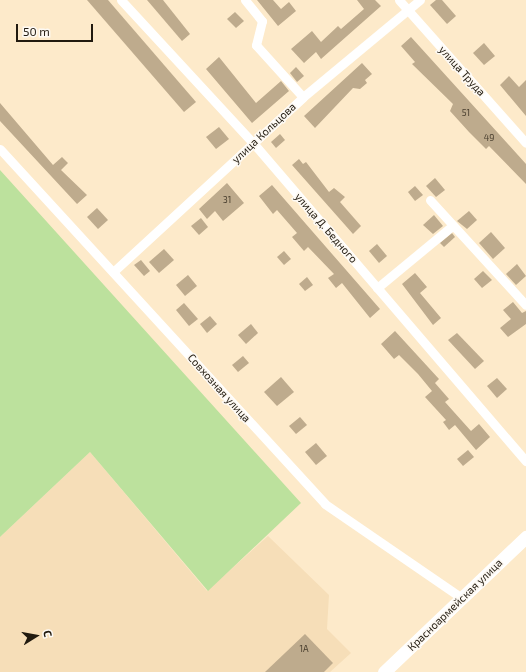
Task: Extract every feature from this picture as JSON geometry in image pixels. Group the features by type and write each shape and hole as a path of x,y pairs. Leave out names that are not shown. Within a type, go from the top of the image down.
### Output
{"main road":[{"name":"Красноармейская улица","path":"384,672 526,537"}],"street":[{"name":"улица Д. Бедного","path":"121,0 254,144 526,461"},
{"path":"245,0 262,20 256,44 303,97"},
{"name":"улица Труда","path":"399,0 526,143"},
{"name":"улица Кольцова","path":"113,272 254,144 303,97 420,0"},
{"name":"Совхозная улица","path":"0,149 325,504 462,598"},
{"path":"430,200 526,306"},
{"path":"378,288 452,226"}],"shaded area":[{"path":"90,452 207,591 268,536 329,595 327,629 351,653 330,672 0,672 0,537"}],"green space":[{"path":"0,170 301,503 208,591 90,452 0,537"}],"building":[{"path":"87,0 108,0 196,102 184,112"},
{"path":"147,0 163,0 190,34 182,41"},
{"path":"257,0 273,0 281,9 289,2 296,11 278,26"},
{"path":"357,0 375,0 381,6 321,59 316,52 304,63 291,49 312,31 321,42 338,26 341,29 364,9"},
{"path":"436,0 442,0 456,16 447,24 430,5"},
{"path":"235,12 244,21 236,28 227,19"},
{"path":"411,37 526,164 526,184 489,146 486,149 469,132 450,111 453,104 412,64 415,62 401,46"},
{"path":"484,43 495,56 484,65 473,53"},
{"path":"219,57 256,103 281,81 289,91 252,123 206,69"},
{"path":"362,63 372,74 365,80 367,83 360,89 353,88 315,128 304,116"},
{"path":"296,67 304,76 297,82 290,73"},
{"path":"509,76 519,87 526,80 526,116 500,85"},
{"path":"0,103 53,165 62,157 68,163 61,170 87,195 77,204 0,121"},
{"path":"219,127 229,139 216,149 206,137"},
{"path":"280,134 285,140 276,148 271,142"},
{"path":"299,159 303,164 306,162 329,192 334,188 345,197 340,202 361,226 353,234 292,165"},
{"path":"435,178 445,190 436,197 426,186"},
{"path":"227,183 244,203 223,221 215,211 207,219 199,209"},
{"path":"272,185 380,309 370,318 342,283 336,288 328,278 334,274 308,247 304,251 292,237 297,233 277,210 273,214 259,196"},
{"path":"415,186 423,195 415,201 408,192"},
{"path":"97,208 108,220 98,229 87,217"},
{"path":"469,211 477,220 467,229 457,221"},
{"path":"434,215 443,226 433,234 423,225"},
{"path":"201,218 208,227 199,235 191,226"},
{"path":"491,232 505,248 493,259 479,243"},
{"path":"452,233 455,237 444,247 440,243"},
{"path":"377,244 387,256 379,263 369,251"},
{"path":"164,249 174,260 159,273 149,262"},
{"path":"284,251 291,259 284,265 277,257"},
{"path":"141,260 150,271 144,276 134,265"},
{"path":"517,264 526,276 516,285 506,274"},
{"path":"483,271 492,280 482,288 474,279"},
{"path":"415,273 427,287 420,293 441,318 433,325 402,284"},
{"path":"188,275 197,286 185,296 176,285"},
{"path":"307,277 313,285 305,291 299,284"},
{"path":"513,302 522,313 526,311 526,324 508,337 500,328 511,319 503,310"},
{"path":"184,303 198,319 189,326 176,310"},
{"path":"210,316 217,324 207,333 200,324"},
{"path":"251,324 258,333 246,344 238,335"},
{"path":"395,331 439,379 435,383 449,399 445,402 471,431 479,424 490,437 476,450 455,425 449,430 443,422 446,420 425,397 432,391 418,374 399,355 394,359 381,344"},
{"path":"457,333 484,361 475,369 448,340"},
{"path":"243,356 249,363 238,372 232,365"},
{"path":"281,377 294,392 277,406 264,392"},
{"path":"497,378 507,389 497,398 487,386"},
{"path":"300,417 307,425 296,434 289,426"},
{"path":"316,443 327,456 316,465 305,452"},
{"path":"468,450 474,457 463,466 457,459"},
{"path":"305,634 333,663 324,672 265,672"}]}
